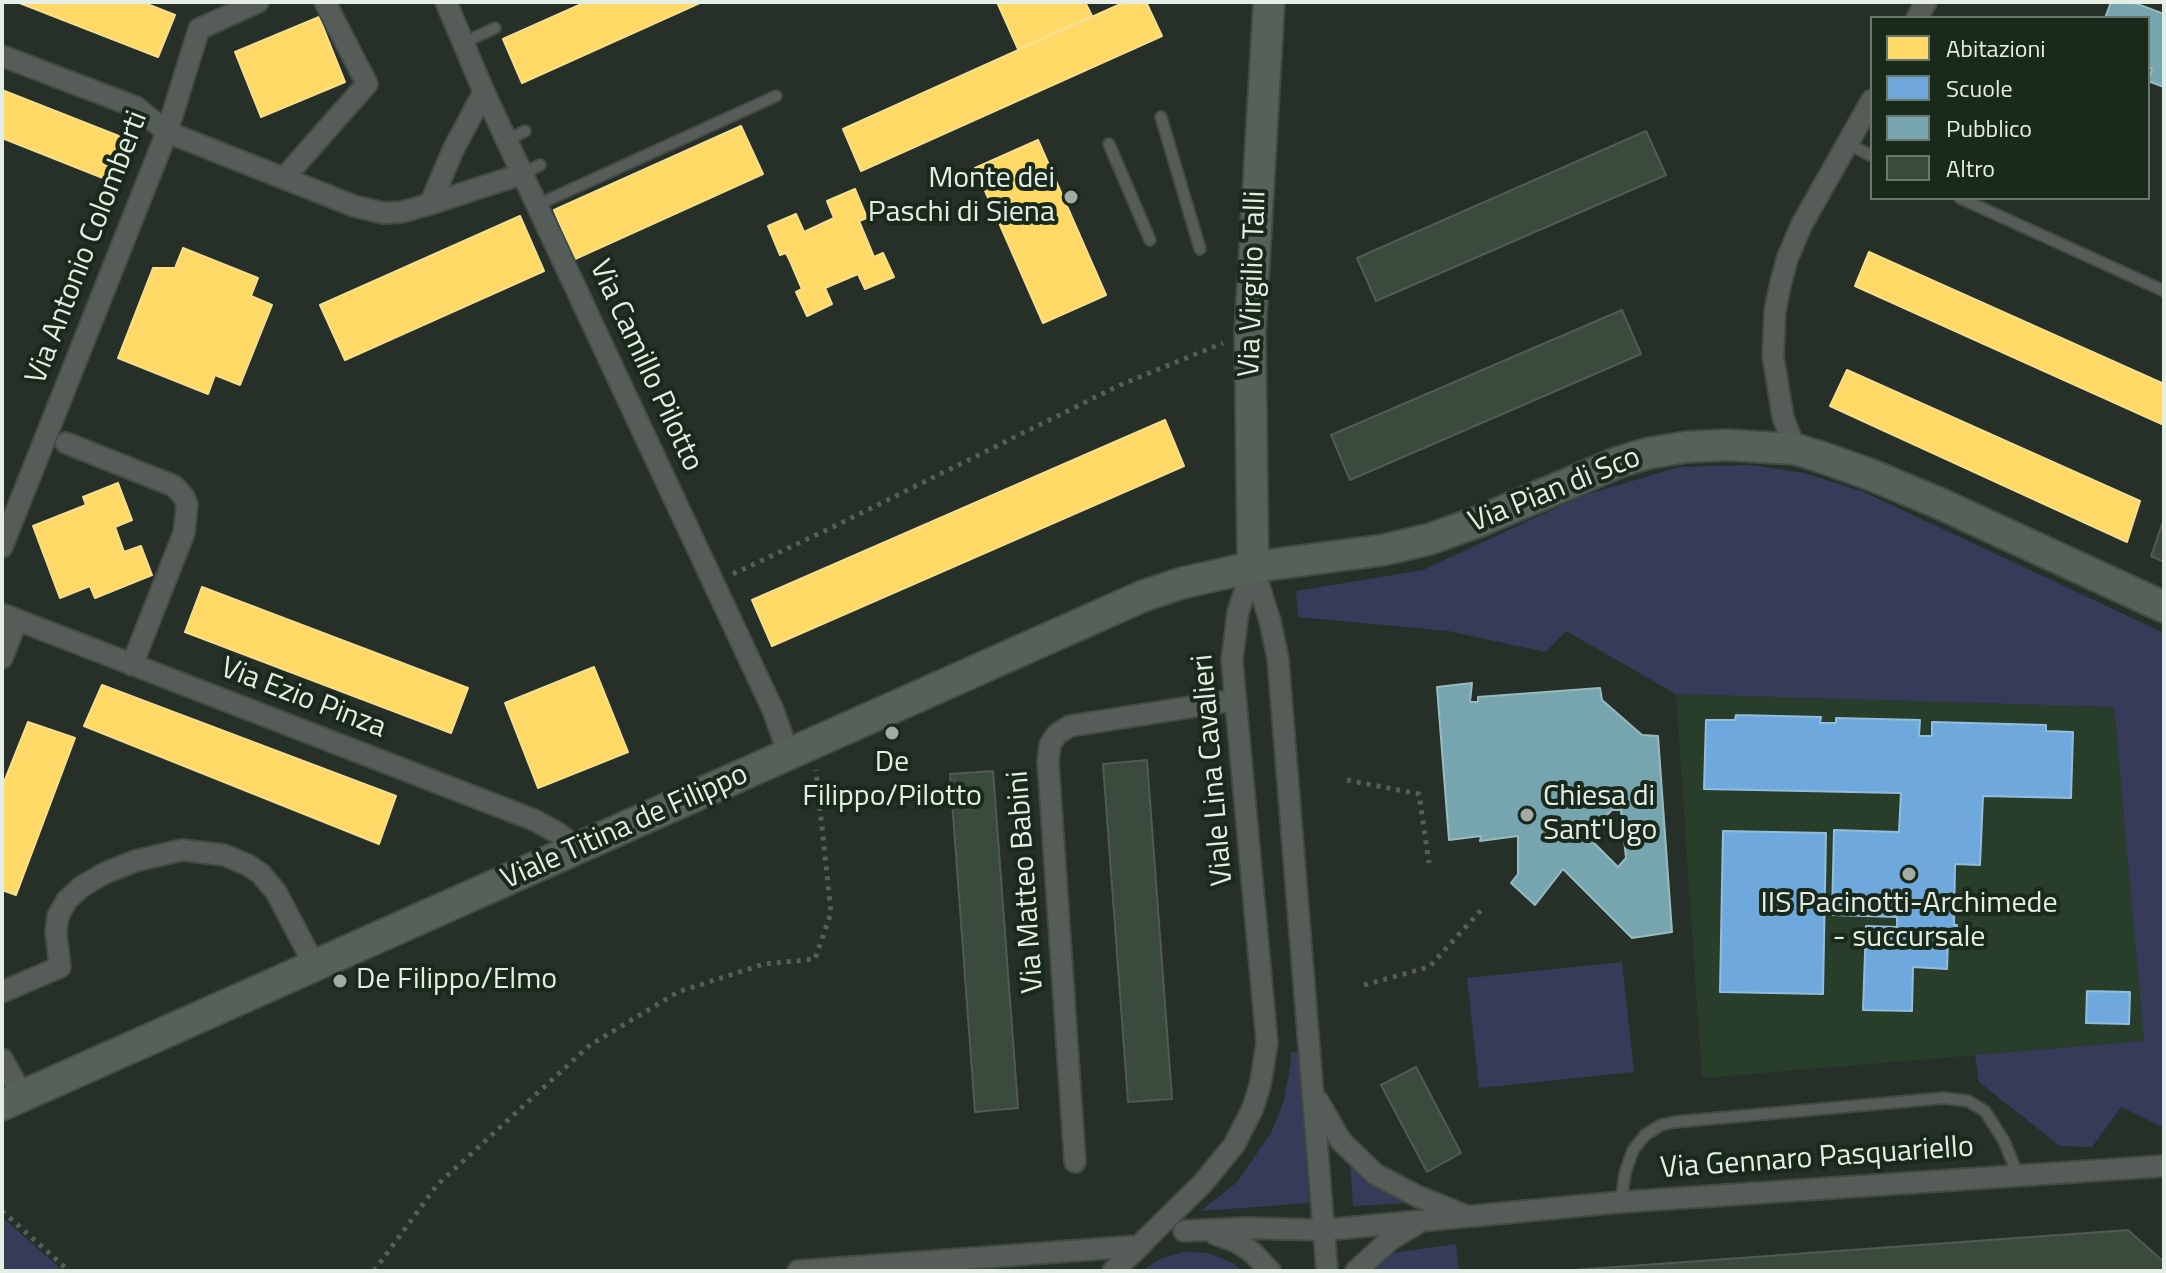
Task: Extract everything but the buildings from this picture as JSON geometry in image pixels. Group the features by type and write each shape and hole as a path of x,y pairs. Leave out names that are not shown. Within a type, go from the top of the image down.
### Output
{"street":[{"name":"Via Antonio Colomberti","path":"2,547 167,132 199,29 258,2"},
{"path":"284,178 367,84 325,2"},
{"name":"Via Camillo Pilotto","path":"446,2 484,92 516,136 531,169 537,205 773,710 801,750"},
{"name":"Via Virgilio Talli","path":"1253,567 1250,332 1269,2"},
{"path":"2,56 136,107 167,132 373,211 402,212 531,169"},
{"path":"430,204 454,148 484,92"},
{"path":"1795,449 1783,417 1775,379 1775,311 1792,245 1870,104"},
{"path":"66,443 167,482 179,490 187,505 184,533 132,665"},
{"name":"Via Pian di Sco","path":"1253,567 1383,550 1430,539 1604,468 1649,453 1703,446 1795,449 1869,474 2164,607"},
{"path":"1253,567 1278,659 1327,1271"},
{"name":"Viale Lina Cavalieri","path":"1113,1271 1203,1183 1234,1145 1256,1099 1266,1061 1267,1030 1232,661 1234,632 1253,567"},
{"name":"Viale Titina de Filippo","path":"13,1101 1143,596 1182,583 1253,567"},
{"path":"2,658 9,617"},
{"name":"Via Ezio Pinza","path":"9,617 534,820 578,848"},
{"name":"Via Matteo Babini","path":"1075,1162 1048,761 1050,745 1057,734 1070,726 1235,700"},
{"path":"2,992 60,967 56,925 61,910 81,887 135,861 182,850 224,855 261,874 276,892 315,966"},
{"path":"2,1059 13,1101"},
{"path":"1313,1093 1341,1141 1375,1174 1417,1196 1468,1216"},
{"name":"Via Gennaro Pasquariello","path":"1184,1231 1245,1228 1324,1230 1621,1202 2164,1166"},
{"path":"1356,1271 1391,1239 1422,1222"},
{"path":"798,1271 1139,1246 1169,1233 1184,1231 1203,1231 1237,1242 1270,1271"}],"lane":[{"path":"463,43 495,28"},
{"path":"537,205 776,96"},
{"path":"1161,117 1200,249"},
{"path":"1109,144 1150,240"},
{"path":"1848,144 1870,155"},
{"path":"1964,200 2164,291"},
{"name":"Via Gennaro Pasquariello","path":"1621,1202 1625,1173 1633,1150 1645,1135 1661,1125 1944,1098 1968,1101 1985,1111 2004,1141 2018,1175"}],"path":[{"path":"714,583 1120,385 1250,332"},
{"path":"374,1271 437,1185 590,1045 678,992 764,964 815,959 831,913 801,750"},
{"path":"1347,780 1419,794 1429,863"},
{"path":"1364,985 1429,967 1484,907"},
{"path":"2,1211 69,1271"}],"shaded area":[{"path":"1751,465 1804,473 1864,492 2164,633 2164,1128 2121,1107 2092,1147 2060,1146 1979,1082 1975,1055 2144,1041 2114,707 1676,694 1566,631 1546,652 1448,631 1298,617 1296,591 1423,570 1582,496 1679,467"},
{"name":"IIS Pacinotti-Archimede - succursale","path":"1676,694 2114,707 2144,1041 1702,1078"},
{"path":"1622,962 1634,1072 1479,1088 1467,978"},
{"path":"1298,1051 1309,1203 1201,1211 1237,1182 1271,1133 1284,1101 1290,1053"},
{"path":"1350,1163 1411,1203 1353,1206"},
{"path":"2,1217 63,1271 2,1271"},
{"path":"1456,1244 1459,1271 1369,1271 1394,1253"},
{"path":"1183,1252 1208,1253 1231,1262 1242,1271 1142,1271 1160,1259"}],"place":[{"name":"Monte dei Paschi di Siena","path":"1071,197"},
{"name":"De Filippo/Pilotto","path":"892,733"},
{"name":"Chiesa di Sant'Ugo","path":"1527,815"},
{"name":"IIS Pacinotti-Archimede - succursale","path":"1909,874"},
{"name":"De Filippo/Elmo","path":"340,981"}]}
